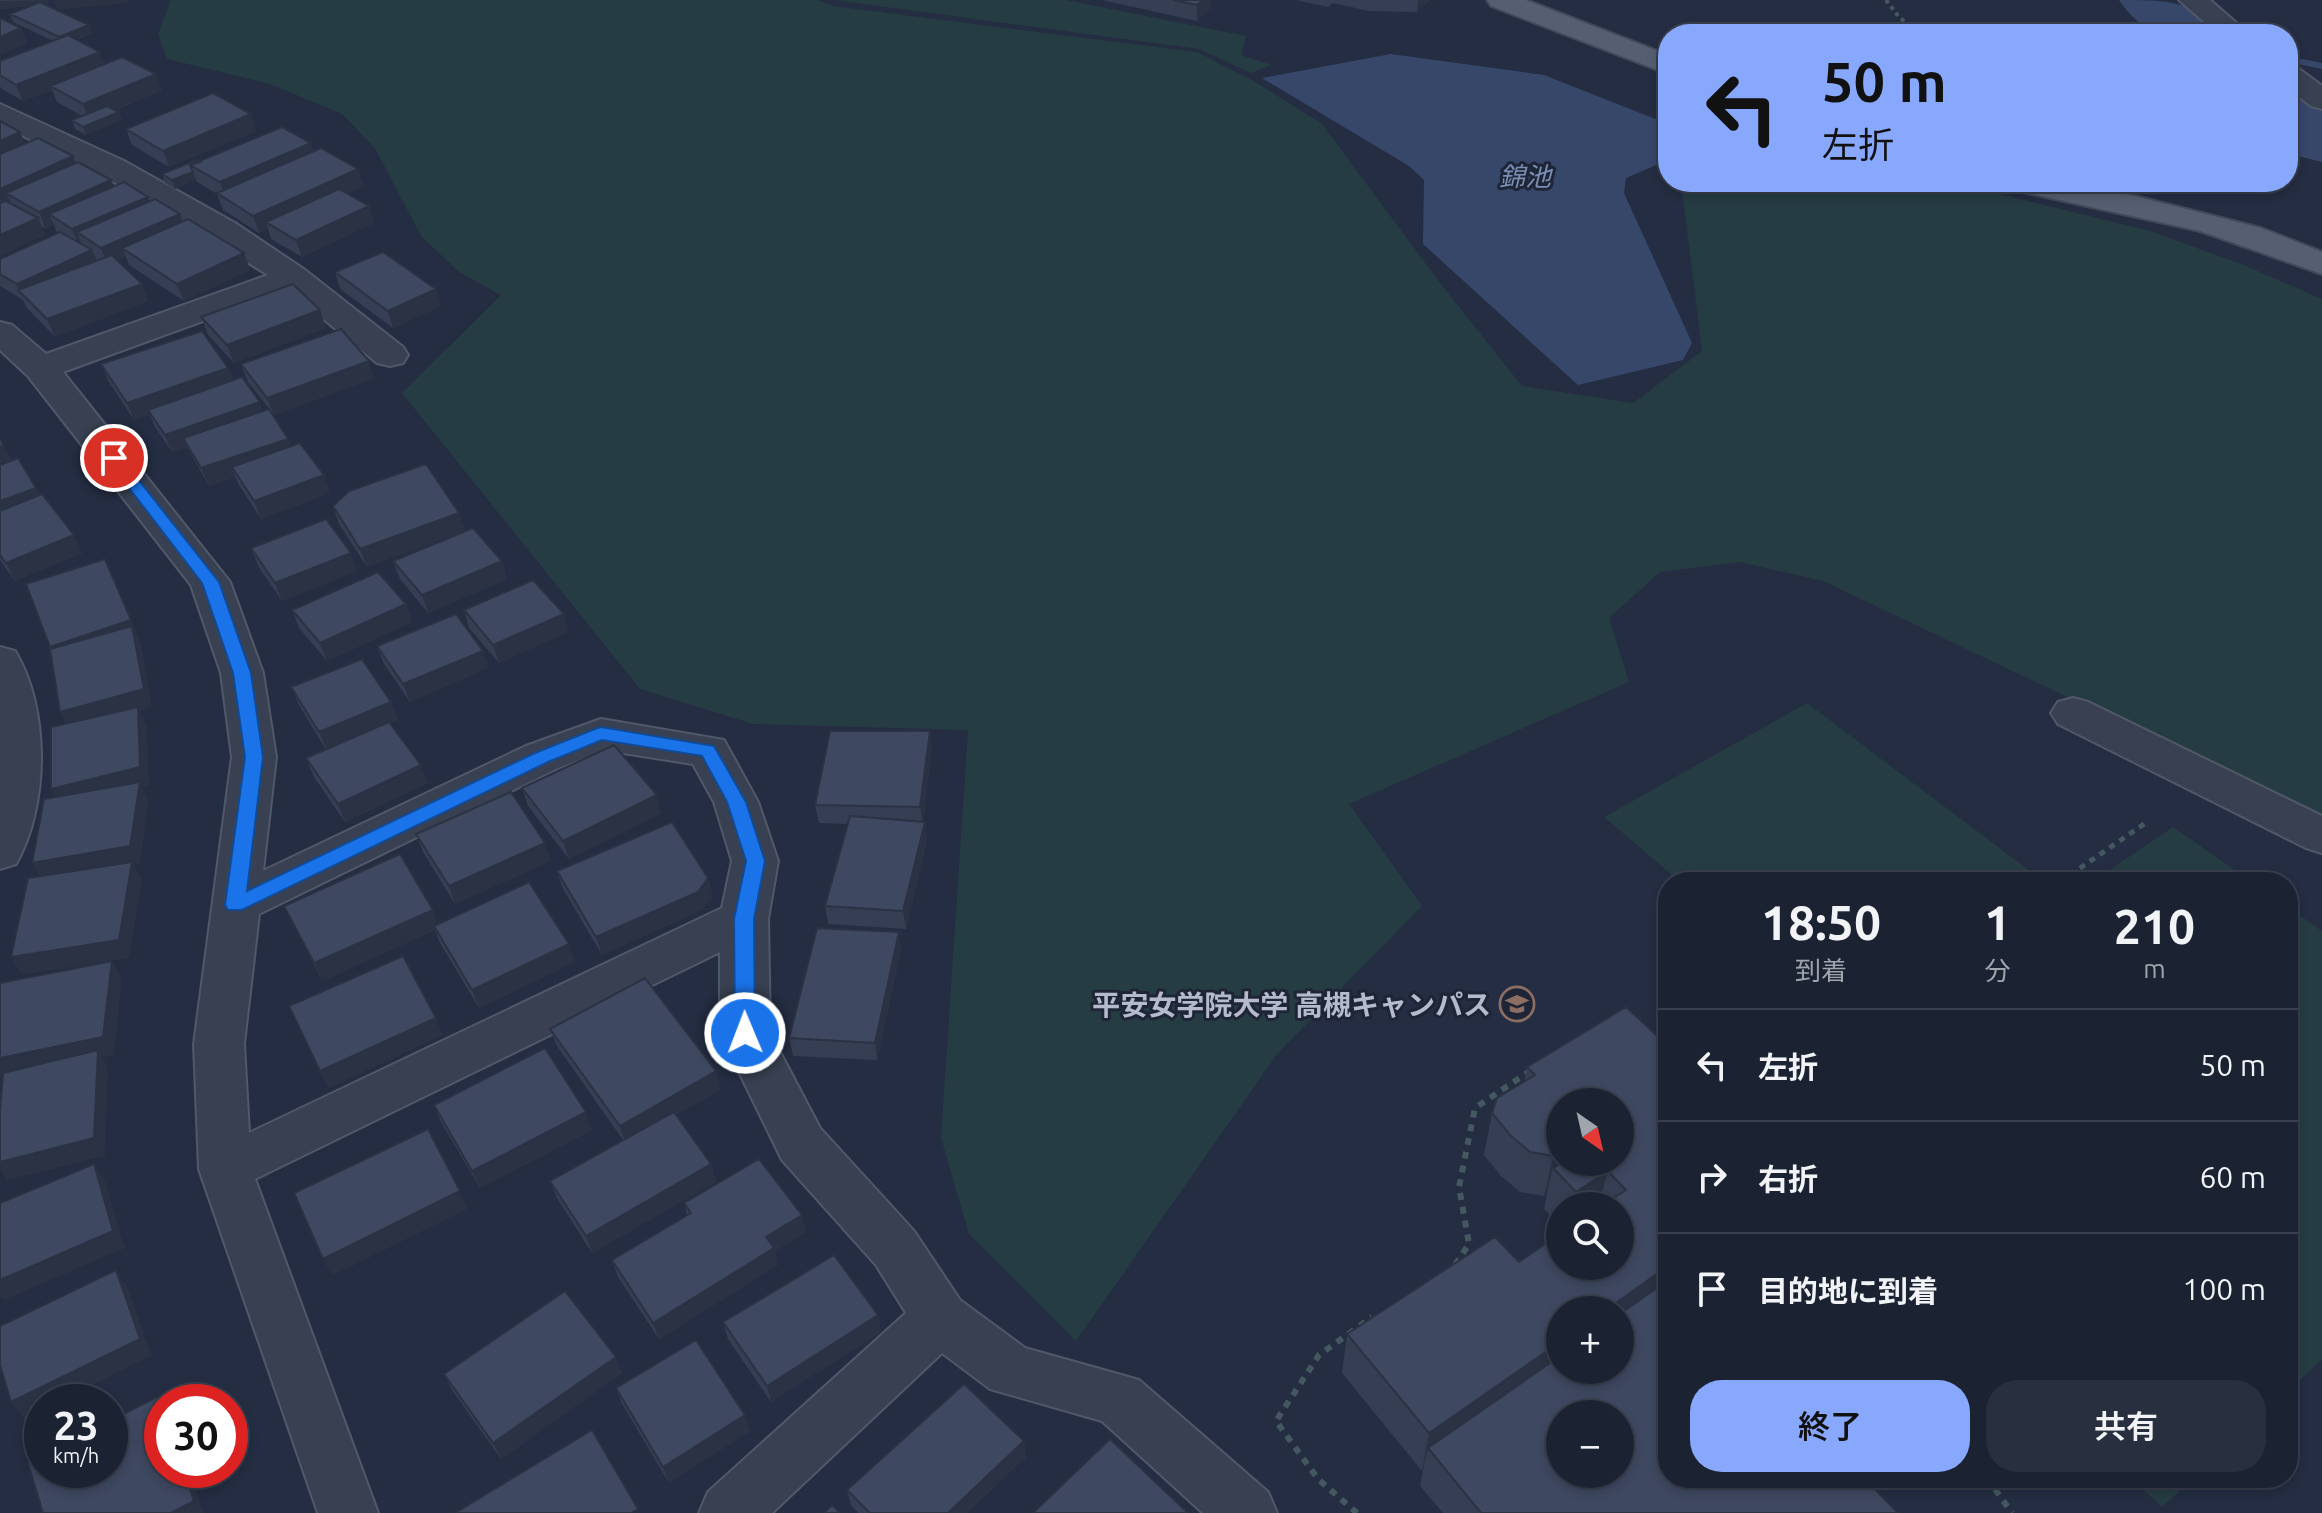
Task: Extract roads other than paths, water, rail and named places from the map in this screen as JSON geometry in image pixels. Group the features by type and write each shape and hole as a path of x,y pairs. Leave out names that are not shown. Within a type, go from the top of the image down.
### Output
{"main road":[{"path":"1501,0 1658,61"},
{"path":"2066,192 2213,224 2322,264"}],"street":[{"path":"2193,0 2223,24"},
{"path":"2298,82 2322,100"},
{"path":"0,113 44,133 239,238 390,355"},
{"path":"41,368 293,277"},
{"path":"0,332 41,368 210,582 242,673 254,757 219,1044 225,1169 348,1513"},
{"path":"0,852 21,772 3,676"},
{"path":"2073,713 2322,836"},
{"path":"235,905 542,757 601,734 708,751 736,802 755,861 744,919 745,1033 801,1144 895,1248 940,1318 1010,1370 1119,1399 1247,1513"},
{"path":"225,1169 744,919"},
{"path":"729,1513 940,1318"}],"water":[{"name":"錦池","path":"1391,54 1544,75 1658,120 1658,164 1626,178 1624,193 1692,343 1683,360 1578,385 1423,244 1424,180 1409,166 1262,78"}],"waterway":[{"path":"2150,0 2180,24"},
{"path":"2298,61 2322,66"},
{"path":"2298,123 2322,141"}],"place":[{"name":"平安女学院大学 高槻キャンパス","path":"1517,1004"}]}
